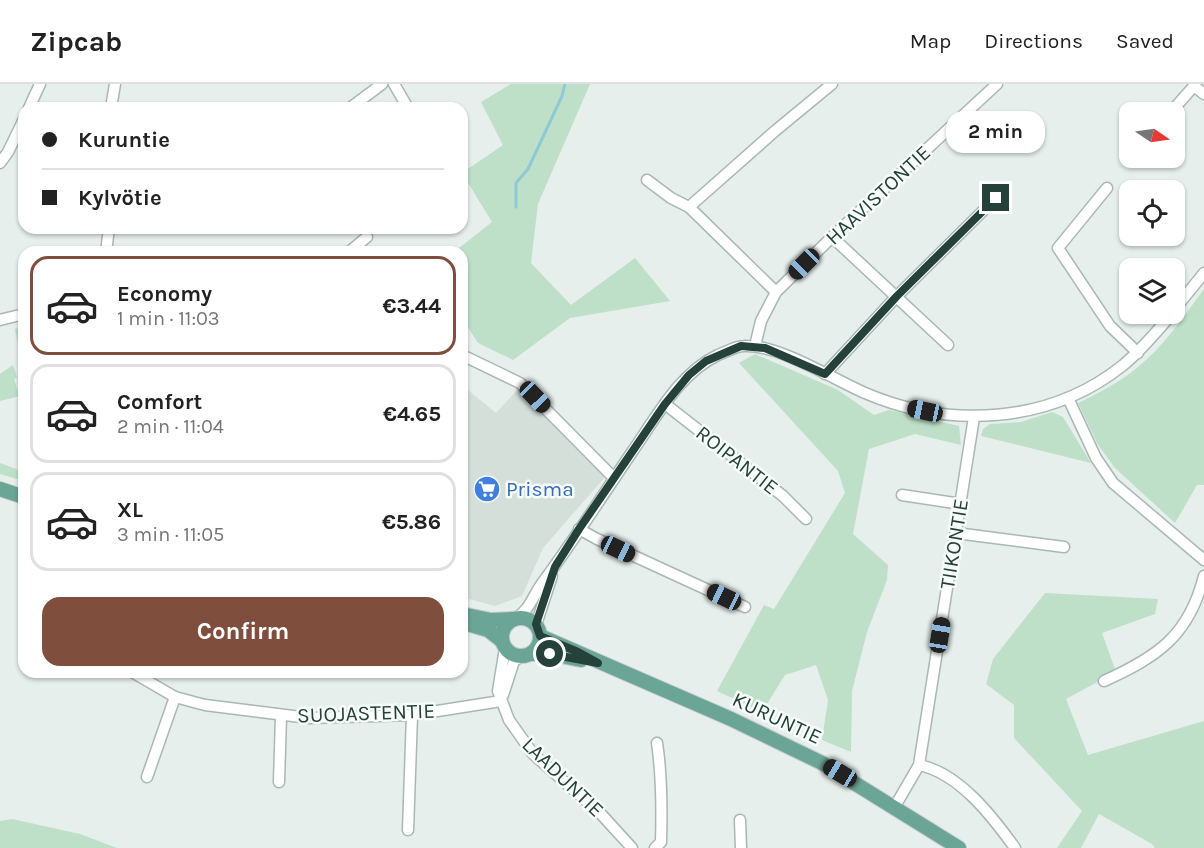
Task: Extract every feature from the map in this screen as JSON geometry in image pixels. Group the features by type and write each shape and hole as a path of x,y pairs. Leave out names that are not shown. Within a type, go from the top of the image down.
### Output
{"main road":[{"path":"0,489 18,495"},
{"path":"0,497 18,503"},
{"path":"468,615 490,620 527,618 538,630 537,646 527,655 513,654 488,630 468,625"},
{"path":"504,644 504,628 515,619"},
{"name":"KURUNTIE","path":"538,630 598,663 731,719 822,763 959,848"},
{"name":"KURUNTIE","path":"527,655 550,654 598,663"}],"street":[{"path":"32,102 40,84"},
{"path":"112,102 115,84"},
{"path":"358,102 382,84"},
{"path":"394,84 404,102"},
{"path":"689,207 775,130 832,84"},
{"name":"HAAVISTONTIE","path":"755,346 761,321 777,292 991,86"},
{"path":"1180,102 1194,86 1204,94"},
{"path":"0,163 18,131"},
{"path":"647,180 671,198 689,207 777,292"},
{"path":"1107,189 1058,248 1110,326 1138,353"},
{"path":"825,374 897,296 996,198"},
{"path":"356,246 367,237"},
{"path":"832,237 948,345"},
{"path":"1185,297 1204,273"},
{"path":"0,320 18,316"},
{"path":"515,619 526,610 541,584 555,567 665,404 689,375 706,361 741,346 755,346 785,356 895,405 974,417 1026,411 1068,398 1106,377 1138,353 1163,324"},
{"path":"468,358 520,383 614,478"},
{"path":"1068,398 1096,458 1113,483 1204,560"},
{"name":"ROIPANTIE","path":"665,404 783,496 806,519"},
{"name":"TIIKONTIE","path":"894,808 919,765 974,417"},
{"path":"902,495 961,504"},
{"path":"579,529 745,607"},
{"path":"956,533 1064,547"},
{"path":"538,630 555,567"},
{"path":"1104,681 1140,665 1161,650 1195,607 1204,576"},
{"name":"LAADUNTIE","path":"504,644 498,691 509,720 533,754 601,814 632,848"},
{"path":"501,701 514,661 527,655"},
{"name":"SUOJASTENTIE","path":"142,678 175,697 205,705 281,716 326,719 412,715 501,701"},
{"path":"147,777 175,697"},
{"path":"408,830 412,715"},
{"path":"279,782 281,716"},
{"path":"655,848 661,842 662,813 661,767 657,743"},
{"path":"919,765 950,777 997,823 1015,848"},
{"path":"740,820 741,848"}],"shaded area":[{"path":"520,387 605,477 543,548 522,596 495,606 468,599 468,390 496,413"}],"green space":[{"path":"511,84 590,84 538,204 531,263 571,305 635,258 670,301 570,318 513,360 478,343 468,327 468,246 462,246 492,222 468,183 468,169 503,145 481,102"},
{"path":"1204,289 1204,485 1197,485 1175,523 1114,467 1097,443 1078,403 1117,382 1147,359 1178,324 1185,324 1185,314"},
{"path":"18,328 18,345 15,329"},
{"path":"755,354 838,390 874,415 889,410 959,426 961,445 915,434 869,449 853,534 888,565 887,580 867,632 852,691 851,752 822,740 828,700 816,665 785,675 762,712 717,691 764,605 774,609 845,493 838,471 739,363"},
{"path":"13,365 17,377 14,379 18,396 0,401 0,374"},
{"path":"1052,412 1063,417 1091,463 981,436 983,429 990,424 1021,422"},
{"path":"0,463 18,470 18,479 0,474"},
{"path":"1045,593 1158,599 1155,614 1102,633 1116,672 1066,699 1088,755 1204,721 1204,848 1155,848 1152,844 1099,814 1081,848 1057,848 1082,811 1014,738 1014,705 986,684 993,659"},
{"path":"12,819 80,834 117,848 0,848 0,821"}],"waterway":[{"path":"516,207 516,183 528,169 562,96 565,84"}],"place":[{"name":"Prisma","path":"487,489"}],"route":[{"path":"550,654 598,663 540,636 536,624 541,607 555,567 571,541 665,404 689,375 706,361 741,346 765,348 825,374 897,296 996,198"}]}
